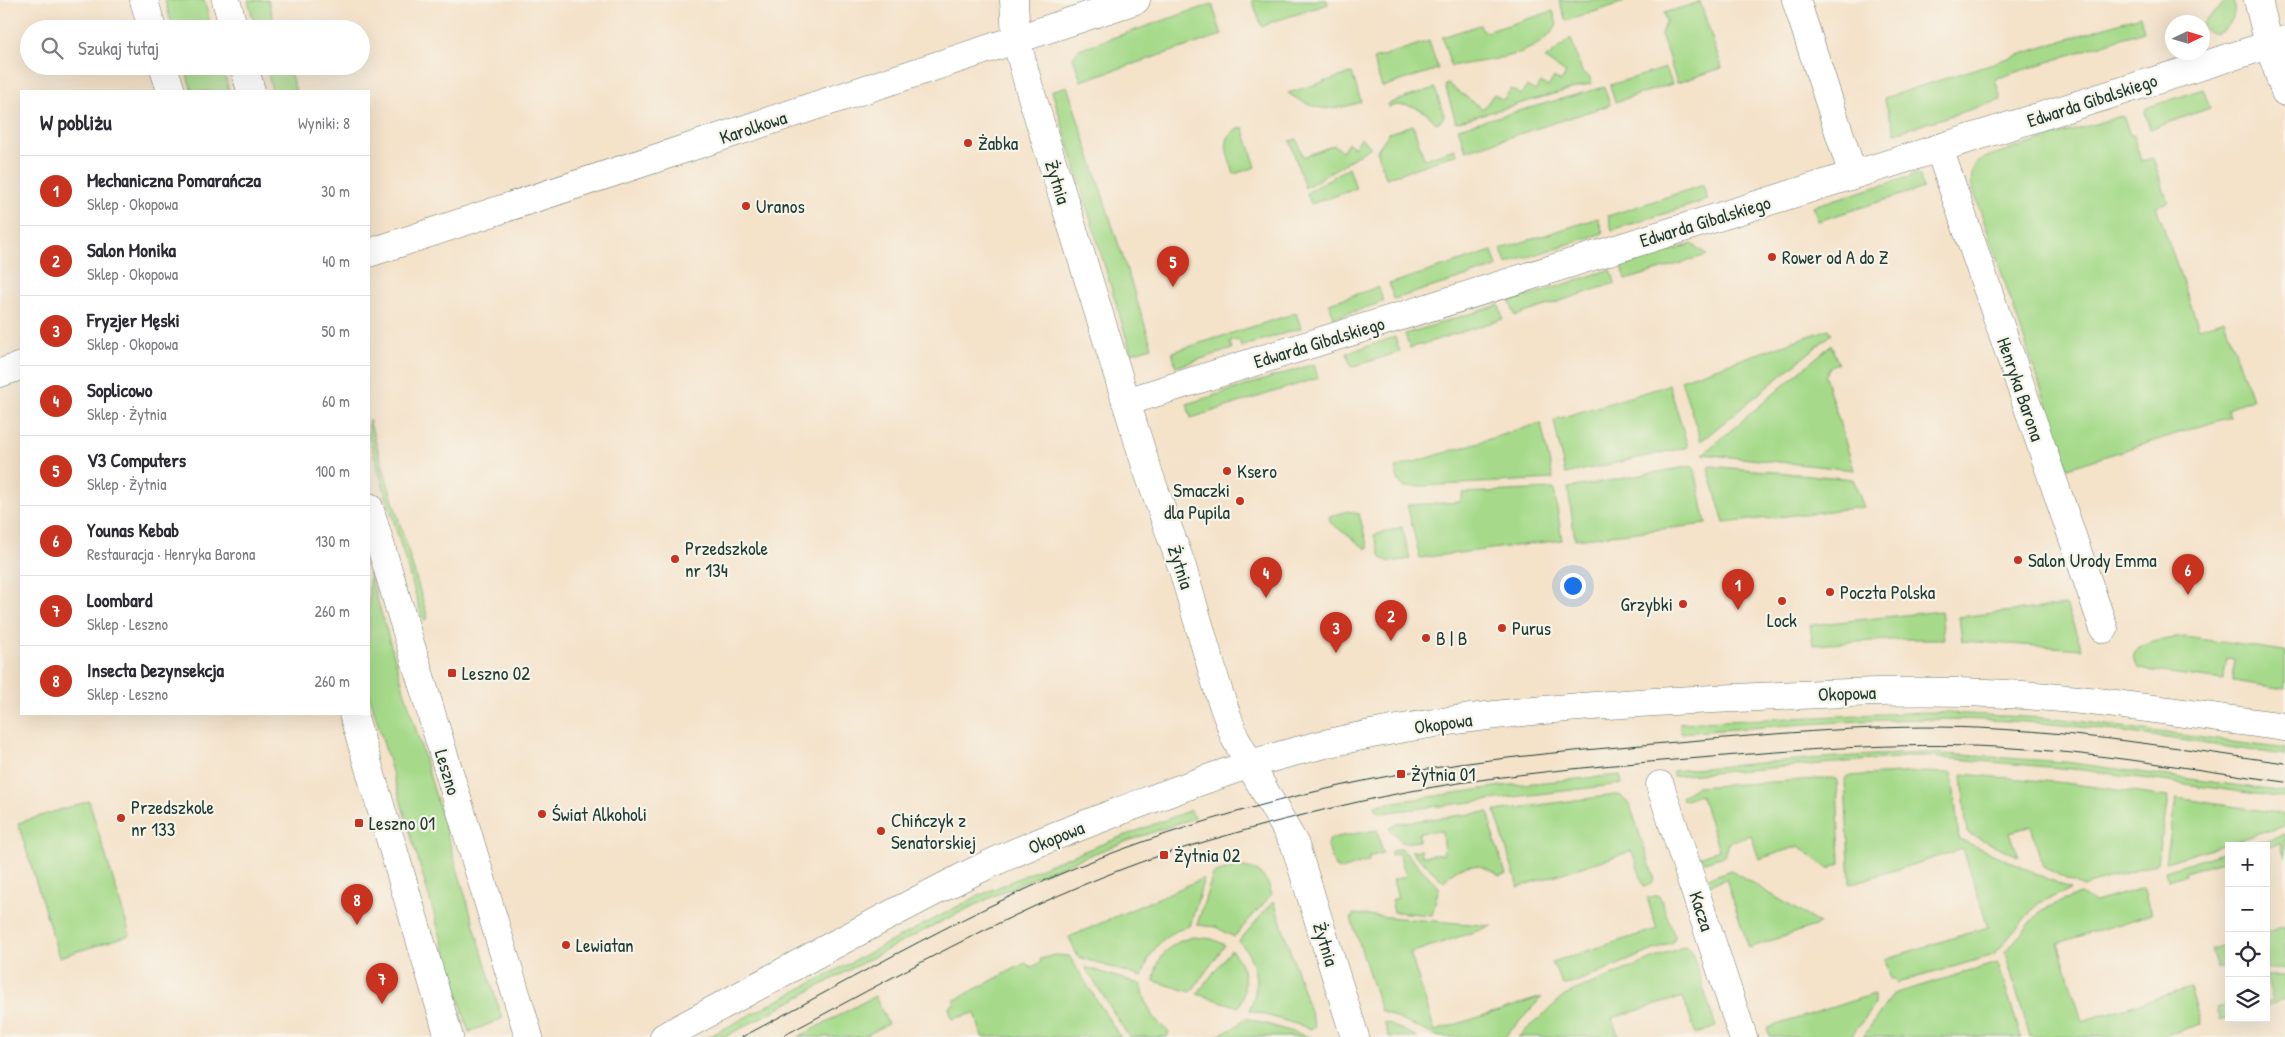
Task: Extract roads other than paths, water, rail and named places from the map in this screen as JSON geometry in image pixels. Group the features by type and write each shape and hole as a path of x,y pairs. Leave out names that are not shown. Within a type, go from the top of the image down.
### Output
{"street":[{"path":"144,0 150,20"},
{"path":"226,0 232,20"},
{"name":"Żytnia","path":"1014,0 1016,39 1029,87 1146,466 1182,567 1219,693 1235,738 1295,845 1355,1037"},
{"name":"Karolkowa","path":"370,253 1136,0"},
{"path":"1796,0 1853,175"},
{"path":"2258,0 2277,42 2285,92"},
{"name":"Edwarda Gibalskiego","path":"1126,402 2277,42"},
{"path":"166,75 170,90"},
{"path":"246,75 250,90"},
{"name":"Henryka Barona","path":"1939,148 2104,629"},
{"path":"0,373 20,366"},
{"name":"Leszno","path":"370,510 529,1037"},
{"name":"Okopowa","path":"664,1037 971,873 1028,847 1249,765 1381,732 1513,714 1694,700 1919,691 2073,698 2285,727"},
{"path":"353,715 449,1037"},
{"name":"Kacza","path":"1660,785 1743,1037"}],"tram line":[{"path":"742,1037 964,919 1055,876 1102,857 1189,826 1234,813 1323,790 1414,771 1550,753 1811,731 1923,727 2033,731 2142,743 2285,763"},
{"path":"781,1037 993,926 1080,886 1125,868 1260,826 1358,802 1434,787 1580,768 1811,750 1923,745 2033,749 2285,782"}],"place":[{"name":"Żabka","path":"968,143"},
{"name":"Uranos","path":"746,206"},
{"name":"Rower od A do Z","path":"1772,257"},
{"name":"V3 Computers","path":"1173,287"},
{"name":"Ksero","path":"1227,471"},
{"name":"Smaczki dla Pupila","path":"1240,501"},
{"name":"Przedszkole nr 134","path":"675,559"},
{"name":"Salon Urody Emma","path":"2018,560"},
{"name":"Poczta Polska","path":"1830,592"},
{"name":"Younas Kebab","path":"2188,595"},
{"name":"Soplicowo","path":"1266,598"},
{"name":"Lock","path":"1782,601"},
{"name":"Grzybki","path":"1683,604"},
{"name":"Mechaniczna Pomarańcza","path":"1738,610"},
{"name":"Purus","path":"1502,628"},
{"name":"B | B","path":"1426,638"},
{"name":"Salon Monika","path":"1391,641"},
{"name":"Fryzjer Męski","path":"1336,653"},
{"name":"Leszno 02","path":"452,673"},
{"name":"Żytnia 01","path":"1401,774"},
{"name":"Świat Alkoholi","path":"542,814"},
{"name":"Przedszkole nr 133","path":"121,818"},
{"name":"Leszno 01","path":"359,823"},
{"name":"Chińczyk z Senatorskiej","path":"881,831"},
{"name":"Żytnia 02","path":"1164,855"},
{"name":"Insecta Dezynsekcja","path":"357,925"},
{"name":"Lewiatan","path":"566,945"},
{"name":"Loombard","path":"382,1004"}]}
